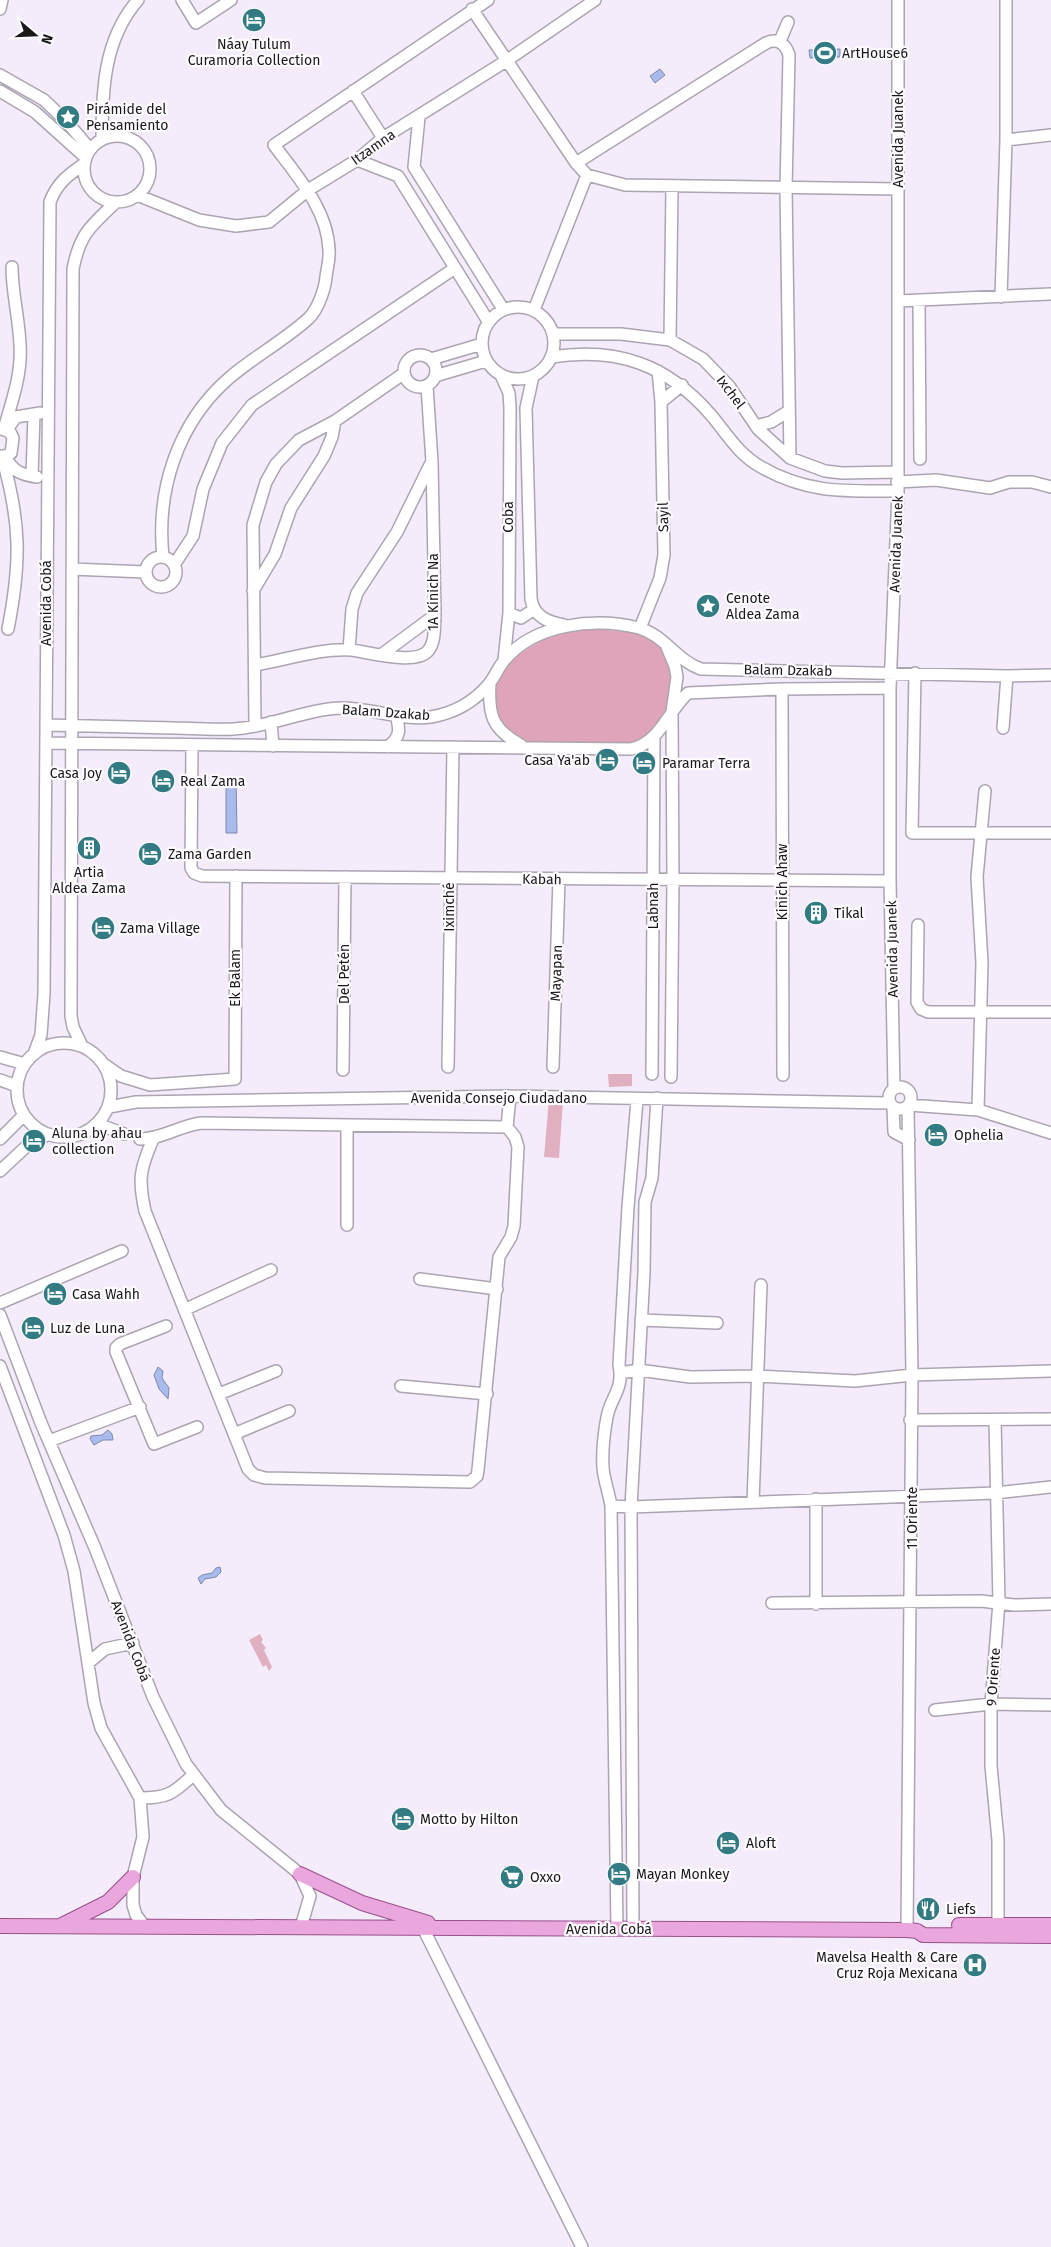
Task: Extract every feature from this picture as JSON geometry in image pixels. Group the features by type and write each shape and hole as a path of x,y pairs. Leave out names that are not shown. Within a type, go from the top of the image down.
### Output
{"main road":[{"path":"300,1874 362,1903 444,1928"},
{"path":"60,1926 108,1902 133,1877"},
{"name":"Avenida Cobá","path":"0,1926 617,1928 912,1931 923,1935 1051,1925"},
{"name":"Avenida Cobá","path":"998,1929 1051,1936"}],"street":[{"path":"0,9 2,0"},
{"path":"87,157 102,139 102,91 108,56 126,13 138,0"},
{"path":"182,0 196,23 231,0"},
{"path":"164,557 163,517 166,487 181,440 201,409 228,379 311,316 325,287 329,250 325,225 308,190 274,145 472,9 488,0"},
{"name":"Itzamna","path":"137,195 199,220 236,226 270,222 308,190 357,160 383,138 506,61 595,0"},
{"name":"Avenida Juanek","path":"894,1088 890,881 890,688 898,482 898,0"},
{"path":"1001,297 1006,140 1006,0"},
{"path":"472,9 576,163 587,175 625,185 898,189"},
{"path":"780,41 788,22"},
{"path":"576,163 766,43 772,40 780,41 786,46 789,55 786,188 790,458"},
{"path":"0,75 44,100 67,122 87,157 87,185 94,194 104,200 127,201 145,187 150,176 150,164 147,154 141,145 123,136 102,139"},
{"path":"0,91 35,112 87,157"},
{"path":"353,91 383,138"},
{"path":"419,117 414,167 503,309"},
{"path":"1006,140 1051,135"},
{"name":"Avenida Cobá","path":"34,1054 41,1035 44,1002 47,478 50,413 50,202 55,188 87,157"},
{"path":"357,160 398,176 488,321"},
{"path":"398,176 403,167 409,165 414,167"},
{"path":"534,310 587,175"},
{"path":"670,340 672,187"},
{"name":"Avenida Cobá","path":"82,1046 73,1026 71,1016 73,269 77,248 86,230 116,202"},
{"path":"8,629 19,563 19,539 5,455 6,431 20,364 20,345 12,287 12,267"},
{"path":"174,565 164,557 156,558 149,562 145,572 150,584 158,588 166,587 175,578 174,565 193,536 202,489 222,443 252,405 455,268"},
{"path":"899,301 1051,294"},
{"path":"919,300 920,459"},
{"path":"519,306 534,310 546,320 553,334 554,346 551,357 540,371 533,376 517,379 501,375 486,361 482,344 483,332 488,321 503,309 519,306"},
{"name":"Ixchel","path":"553,334 621,334 670,340 703,359 729,386 756,426 775,447 790,458 812,467 898,482"},
{"path":"614,356 613,344 621,334"},
{"path":"431,359 482,344"},
{"path":"551,357 580,353 614,356 658,371 682,385 712,416 737,450 759,466 785,479 806,486 827,491 898,482 936,480 990,488 1010,482 1032,482 1051,487"},
{"path":"435,376 435,365 431,359 423,355 414,356 404,365 403,374 407,382 414,387 426,386 435,376 486,361"},
{"name":"Sayil","path":"640,628 660,578 664,554 661,402 658,371"},
{"path":"255,726 253,525 266,482 276,464 299,440 335,421 403,374"},
{"name":"Coba","path":"501,375 509,393 510,407 509,613 504,660"},
{"path":"533,376 526,408 529,582 533,610 551,622 564,626"},
{"path":"661,402 682,385"},
{"path":"898,386 919,385"},
{"name":"1A Kinich Na","path":"255,665 348,650 405,658 418,657 427,653 434,641 434,615 432,462 426,386"},
{"path":"756,426 771,422 789,411"},
{"path":"6,431 16,417 50,413"},
{"path":"32,476 34,414"},
{"path":"253,590 275,554 291,508 324,456 332,437 335,421"},
{"path":"6,431 33,437 49,437"},
{"path":"5,455 32,450 49,451"},
{"path":"5,455 13,469 32,476 47,478"},
{"path":"348,650 352,609 357,593 397,532 432,462"},
{"path":"806,486 812,467"},
{"path":"72,569 145,572"},
{"path":"509,613 521,618 533,610"},
{"path":"381,655 434,615"},
{"name":"Balam Dzakab","path":"46,725 236,729 313,711 342,708 429,717 453,712 473,699 490,683 504,660 526,643 564,626 615,623 640,628 658,638 690,665 701,669 1051,676"},
{"path":"667,646 677,677 672,712 671,1077"},
{"path":"915,672 912,833 1051,833"},
{"path":"1003,728 1007,676"},
{"path":"490,683 488,704 491,718 510,739 522,746"},
{"path":"46,743 388,747 522,746 631,749 644,746 654,737 688,693 782,689 890,688"},
{"name":"Kinich Ahaw","path":"782,689 783,1076"},
{"path":"388,747 398,739 400,734 396,715"},
{"path":"271,722 273,746"},
{"name":"Labnah","path":"652,1074 654,737"},
{"name":"Kabah","path":"192,745 191,868 194,873 202,876 782,882 890,881"},
{"name":"Iximché","path":"448,1067 452,747"},
{"path":"978,1110 981,1011 978,877 985,791"},
{"name":"Ek Balam","path":"105,1065 122,1076 150,1085 235,1080 236,876"},
{"name":"Del Petén","path":"344,1070 345,877"},
{"name":"Mayapan","path":"552,1067 559,879"},
{"path":"918,925 918,1006 928,1012 1051,1012"},
{"path":"57,1043 70,1043 82,1046 95,1054 105,1065 112,1085 109,1107 98,1124 89,1131 74,1137 57,1138 47,1135 30,1123 24,1115 17,1096 17,1086 25,1064 34,1054 57,1043"},
{"path":"0,1057 25,1064"},
{"path":"0,1080 17,1086"},
{"path":"909,1105 911,1097 908,1091 902,1087 894,1088 889,1094 894,1132 909,1140"},
{"path":"153,1139 142,1165 140,1187 145,1210 186,1309 248,1469 254,1475 265,1478 470,1482 476,1476 478,1470 487,1394 499,1256 511,1236 514,1226 518,1147 515,1137 507,1127 510,1096"},
{"name":"Avenida Consejo Ciudadano","path":"109,1107 136,1102 510,1096 891,1105"},
{"path":"633,1929 630,1508 644,1273 645,1202 652,1178 657,1098"},
{"path":"617,1928 611,1506 603,1469 608,1414 618,1392 620,1373 628,1207 637,1100"},
{"path":"891,1105 900,1110 909,1105 978,1110 1051,1133"},
{"name":"11 Oriente","path":"909,1105 912,1375 910,1420 912,1496 912,1931"},
{"path":"0,1139 24,1115"},
{"path":"140,1139 153,1139 189,1124 201,1123 507,1127"},
{"path":"98,1124 124,1134"},
{"path":"347,1125 347,1224"},
{"path":"0,1171 29,1144 47,1135"},
{"path":"632,1165 652,1178"},
{"path":"628,1207 645,1202"},
{"path":"0,1303 122,1252"},
{"path":"186,1309 271,1270"},
{"path":"625,1271 644,1273"},
{"path":"420,1279 497,1289"},
{"path":"753,1502 762,1285"},
{"name":"Avenida Cobá","path":"0,1315 49,1441 133,1643 153,1697 193,1775 222,1810 300,1874 310,1896 301,1927"},
{"path":"641,1320 717,1323"},
{"path":"166,1326 120,1344 116,1348 154,1444 196,1427"},
{"path":"0,1366 66,1544 74,1571 94,1703 101,1728 140,1798 143,1838 133,1877 133,1905 136,1915 145,1927"},
{"path":"620,1373 639,1370 690,1378 757,1376 855,1382 912,1375 1051,1371"},
{"path":"219,1394 276,1371"},
{"path":"401,1386 487,1394"},
{"path":"618,1392 636,1400"},
{"path":"49,1441 140,1407"},
{"path":"234,1434 289,1410"},
{"path":"910,1420 1051,1419"},
{"name":"9 Oriente","path":"995,1420 995,1493 999,1602 991,1704 991,1766 998,1840 998,1929"},
{"path":"611,1506 630,1508 995,1493 1051,1487"},
{"path":"816,1499 816,1604"},
{"path":"772,1603 999,1602 1014,1605 1051,1604"},
{"path":"614,1639 631,1638"},
{"path":"88,1663 105,1649 133,1643"},
{"path":"935,1710 991,1704 1051,1705"},
{"path":"140,1798 160,1798 175,1792 193,1775"},
{"path":"423,1928 582,2247"}],"shaded area":[{"path":"584,628 639,633 661,645 671,668 673,695 669,712 641,744 522,743 493,717 492,685 507,661 549,636"},
{"path":"608,1074 632,1074 632,1086 609,1087"},
{"path":"549,1099 563,1100 559,1158 544,1157"},
{"path":"260,1634 263,1640 261,1642 266,1648 264,1650 272,1667 269,1671 266,1665 263,1667 249,1640"}],"water":[{"name":"ArtHouse6","path":"840,49 840,57 810,58 809,50"},
{"path":"660,69 665,75 655,83 650,76"},
{"path":"226,778 236,778 237,833 226,833"},
{"path":"158,1367 163,1371 162,1378 169,1388 168,1399 159,1389 154,1375"},
{"path":"108,1430 112,1434 113,1440 103,1440 94,1445 90,1439 91,1436 102,1435"},
{"path":"220,1567 221,1572 216,1577 205,1579 201,1584 198,1578 212,1573 216,1568"}],"place":[{"name":"Náay Tulum Curamoria Collection","path":"254,20"},
{"name":"ArtHouse6","path":"825,53"},
{"name":"Pirámide del Pensamiento","path":"68,117"},
{"name":"Cenote Aldea Zama","path":"708,606"},
{"name":"Casa Ya'ab","path":"607,760"},
{"name":"Paramar Terra","path":"644,763"},
{"name":"Casa Joy","path":"119,773"},
{"name":"Real Zama","path":"163,781"},
{"name":"Artia Aldea Zama","path":"89,848"},
{"name":"Zama Garden","path":"150,854"},
{"name":"Tikal","path":"816,913"},
{"name":"Zama Village","path":"103,928"},
{"name":"Ophelia","path":"936,1135"},
{"name":"Aluna by ahau collection","path":"34,1141"},
{"name":"Casa Wahh","path":"55,1294"},
{"name":"Luz de Luna","path":"33,1328"},
{"name":"Motto by Hilton","path":"403,1819"},
{"name":"Aloft","path":"728,1843"},
{"name":"Mayan Monkey","path":"619,1874"},
{"name":"Oxxo","path":"512,1877"},
{"name":"Liefs","path":"928,1909"},
{"name":"Mavelsa Health & Care Cruz Roja Mexicana","path":"975,1965"}]}
